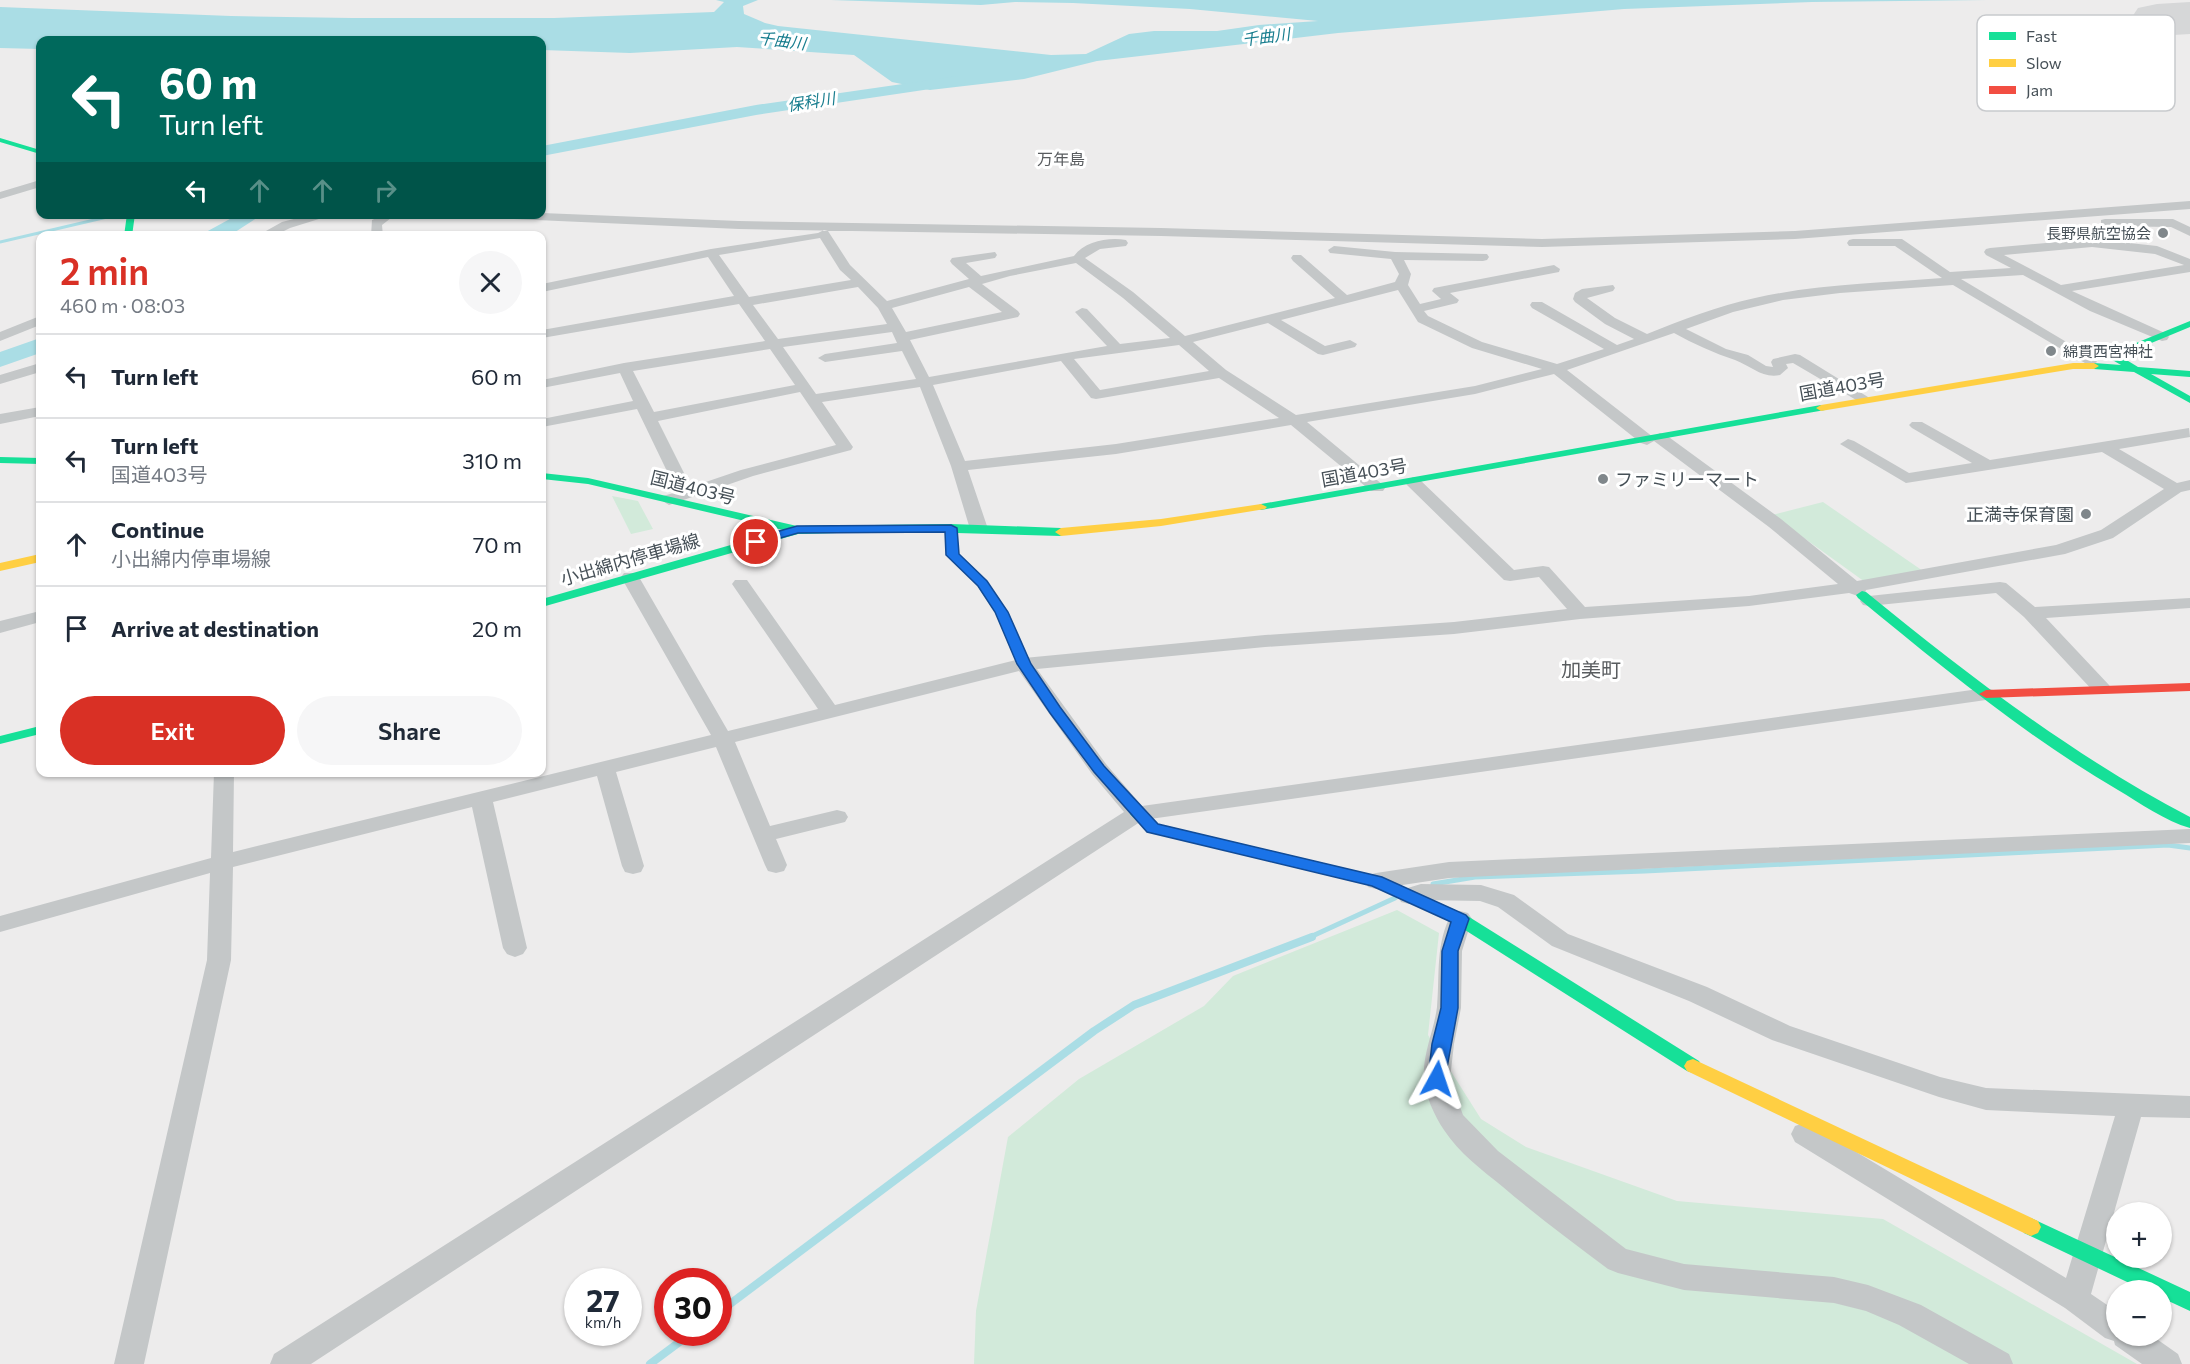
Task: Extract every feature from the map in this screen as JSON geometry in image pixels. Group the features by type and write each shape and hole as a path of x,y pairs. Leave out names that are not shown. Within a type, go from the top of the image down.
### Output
{"main road":[{"path":"0,140 36,151"},
{"path":"2112,356 2190,324"},
{"path":"2112,356 2190,400"},
{"name":"国道403号","path":"546,476 588,481 797,530 951,528 1058,532 1120,529 1179,522 1413,482 1863,400 2073,366 2132,368 2190,374"},
{"path":"0,460 36,461"},
{"path":"951,528 952,555 982,583 1002,612 1024,664"},
{"name":"小出綿内停車場線","path":"546,602 797,530"},
{"path":"0,567 36,559"},
{"path":"1861,594 2031,730 2112,783 2190,823"},
{"path":"1986,694 2102,688 2190,687"},
{"path":"0,740 36,731"},
{"path":"1137,814 1153,828 1376,881 1460,919 1689,1064 2190,1302"}],"street":[{"path":"0,196 36,184"},
{"path":"546,217 635,222 1499,243 1623,242 1764,237 2190,205"},
{"path":"273,231 309,219"},
{"path":"377,231 376,223 383,219"},
{"path":"635,222 639,225 662,227 824,234"},
{"path":"1977,222 2174,223 2190,232"},
{"path":"546,287 711,253 824,234"},
{"path":"824,234 858,283 884,306 925,382 959,466 979,529"},
{"path":"884,306 1009,272 1078,259 1099,244 1243,237 1395,256 1483,257"},
{"path":"1764,237 1769,240 1898,242 1951,279 2090,362"},
{"path":"2162,337 2095,308 1990,252 2092,243 2157,250 2190,263"},
{"path":"669,500 747,473 845,447 711,253"},
{"path":"825,358 901,337 1013,314 956,261 991,255"},
{"path":"1395,256 1406,274 1401,285"},
{"path":"1298,258 1344,299"},
{"path":"1078,259 1185,340 1221,373 1293,420 1341,455 1377,488"},
{"path":"2058,289 2190,268"},
{"path":"1415,309 1452,300 1439,291 1554,269"},
{"path":"959,466 1116,449 1475,390 1518,380 1616,350 1728,309 1791,295 2026,271"},
{"path":"546,333 858,283"},
{"path":"649,418 809,393 925,382 1064,356 1185,340 1401,285"},
{"path":"1401,285 1423,319 1450,334 1477,345 1555,368 1775,523 1861,594"},
{"path":"1608,288 1582,293 1580,298 1610,321 1646,339"},
{"path":"1537,305 1616,350"},
{"path":"1082,312 1118,350"},
{"path":"1269,318 1323,351 1350,344"},
{"path":"0,337 36,322"},
{"path":"1676,329 1721,352 1743,358 1761,369 1775,372 1781,368 1778,362 1795,358 1863,400"},
{"path":"546,383 624,367 774,343 901,337"},
{"path":"1064,356 1096,394 1221,373"},
{"path":"2073,366 2112,356"},
{"path":"624,367 640,404 686,494"},
{"path":"0,380 36,368"},
{"path":"546,422 640,404"},
{"path":"0,419 36,413"},
{"path":"1917,424 1987,465"},
{"path":"1848,444 1906,478 2189,433"},
{"path":"2105,447 2182,487"},
{"path":"1413,482 1510,576 1543,571 1580,613"},
{"path":"1861,594 2059,550 2107,534 2182,487"},
{"path":"630,577 723,739 776,865"},
{"path":"741,584 830,712"},
{"path":"0,924 223,862 1024,664 1265,640 1454,628 1580,613 2000,587 2031,613 2102,688"},
{"path":"2031,613 2190,603"},
{"path":"0,627 36,618"},
{"path":"1024,664 1099,769 1137,814"},
{"path":"285,1364 1137,814 1986,694"},
{"path":"604,768 633,866"},
{"path":"129,1364 219,960 224,777"},
{"path":"481,798 515,948"},
{"path":"764,835 837,817"},
{"path":"1376,881 1449,870 2190,836"},
{"path":"1409,896 1421,892 1462,892 1481,893 1498,898 1506,901 1560,940 1698,994 1781,1033 1939,1087 1986,1099 2190,1107"},
{"path":"1460,919 1450,951 1449,1008 1441,1044 1437,1079 1452,1121 1488,1159 1618,1260 1683,1277 1834,1290 1868,1298 1910,1314 1998,1364"},
{"path":"2075,1299 2086,1253 2131,1106"},
{"path":"1782,1110 1799,1130 2075,1299 2106,1321"},
{"path":"2142,1346 2167,1364"}],"green space":[{"path":"612,496 638,501 653,529 631,534"},
{"path":"1823,502 1923,571 1865,582 1772,515"},
{"path":"1397,910 1439,933 1428,1035 1481,1119 1526,1147 1677,1201 1883,1219 2137,1364 974,1364 976,1311 1008,1137 1079,1079 1204,1006 1233,976"}],"water":[{"name":"千曲川","path":"716,0 758,0 743,6 744,14 778,26 1051,55 1086,54 1129,34 1154,31 1217,31 1259,25 1318,21 1190,9 1073,3 1015,2 981,5 831,0 1987,0 1812,2 1624,9 1338,33 1097,61 1024,79 930,90 892,82 854,55 737,47 630,53 546,50 546,36 36,36 36,49 0,48 0,7 231,16 554,18 714,12 724,2"}],"waterway":[{"name":"保科川","path":"546,150 756,110 958,81"},
{"path":"47,231 99,219"},
{"name":"保科川","path":"222,231 245,219"},
{"path":"0,242 36,234"},
{"name":"保科川","path":"0,360 36,346"},
{"path":"1433,884 1475,877 1645,871 2168,845 2190,848"},
{"path":"1308,938 1395,898"},
{"path":"732,1302 1094,1031 1134,1005 1312,937"},
{"path":"650,1364 674,1346"}],"runway":[{"path":"2175,19 2190,18"}],"traffic: fast":[{"path":"0,140 36,151"},
{"path":"129,231 130,219"},
{"path":"2190,324 2112,356 2190,400"},
{"path":"2094,366 2190,374"},
{"path":"1261,507 1821,408"},
{"path":"0,460 36,461"},
{"path":"546,476 588,481 797,530 876,528 1061,532"},
{"path":"951,528 953,555 982,583 1001,612 1024,664"},
{"path":"546,602 797,530"},
{"path":"1862,595 2019,719 2101,774 2190,823"},
{"path":"0,740 36,731"},
{"path":"1137,814 1153,828 1376,881 1460,919 1693,1066"},
{"path":"2031,1227 2190,1302"}],"traffic: slow":[{"path":"1821,408 2073,366 2094,366"},
{"path":"1061,532 1161,523 1261,507"},
{"path":"0,567 36,559"},
{"path":"1693,1066 2031,1227"}],"traffic: jam":[{"path":"1986,694 2190,687"}],"place":[{"name":"長野県航空協会","path":"2163,233"},
{"name":"綿貫西宮神社","path":"2051,351"},
{"name":"ファミリーマート","path":"1603,479"},
{"name":"正満寺保育園","path":"2086,514"}],"district":[{"name":"万年島","path":"1061,158"},
{"name":"加美町","path":"1591,669"}],"route":[{"path":"756,542 797,530 951,528 952,555 982,583 1002,612 1024,664 1099,769 1137,814 1153,828 1376,881 1460,919 1450,951 1449,1008 1441,1044 1437,1079"}]}
